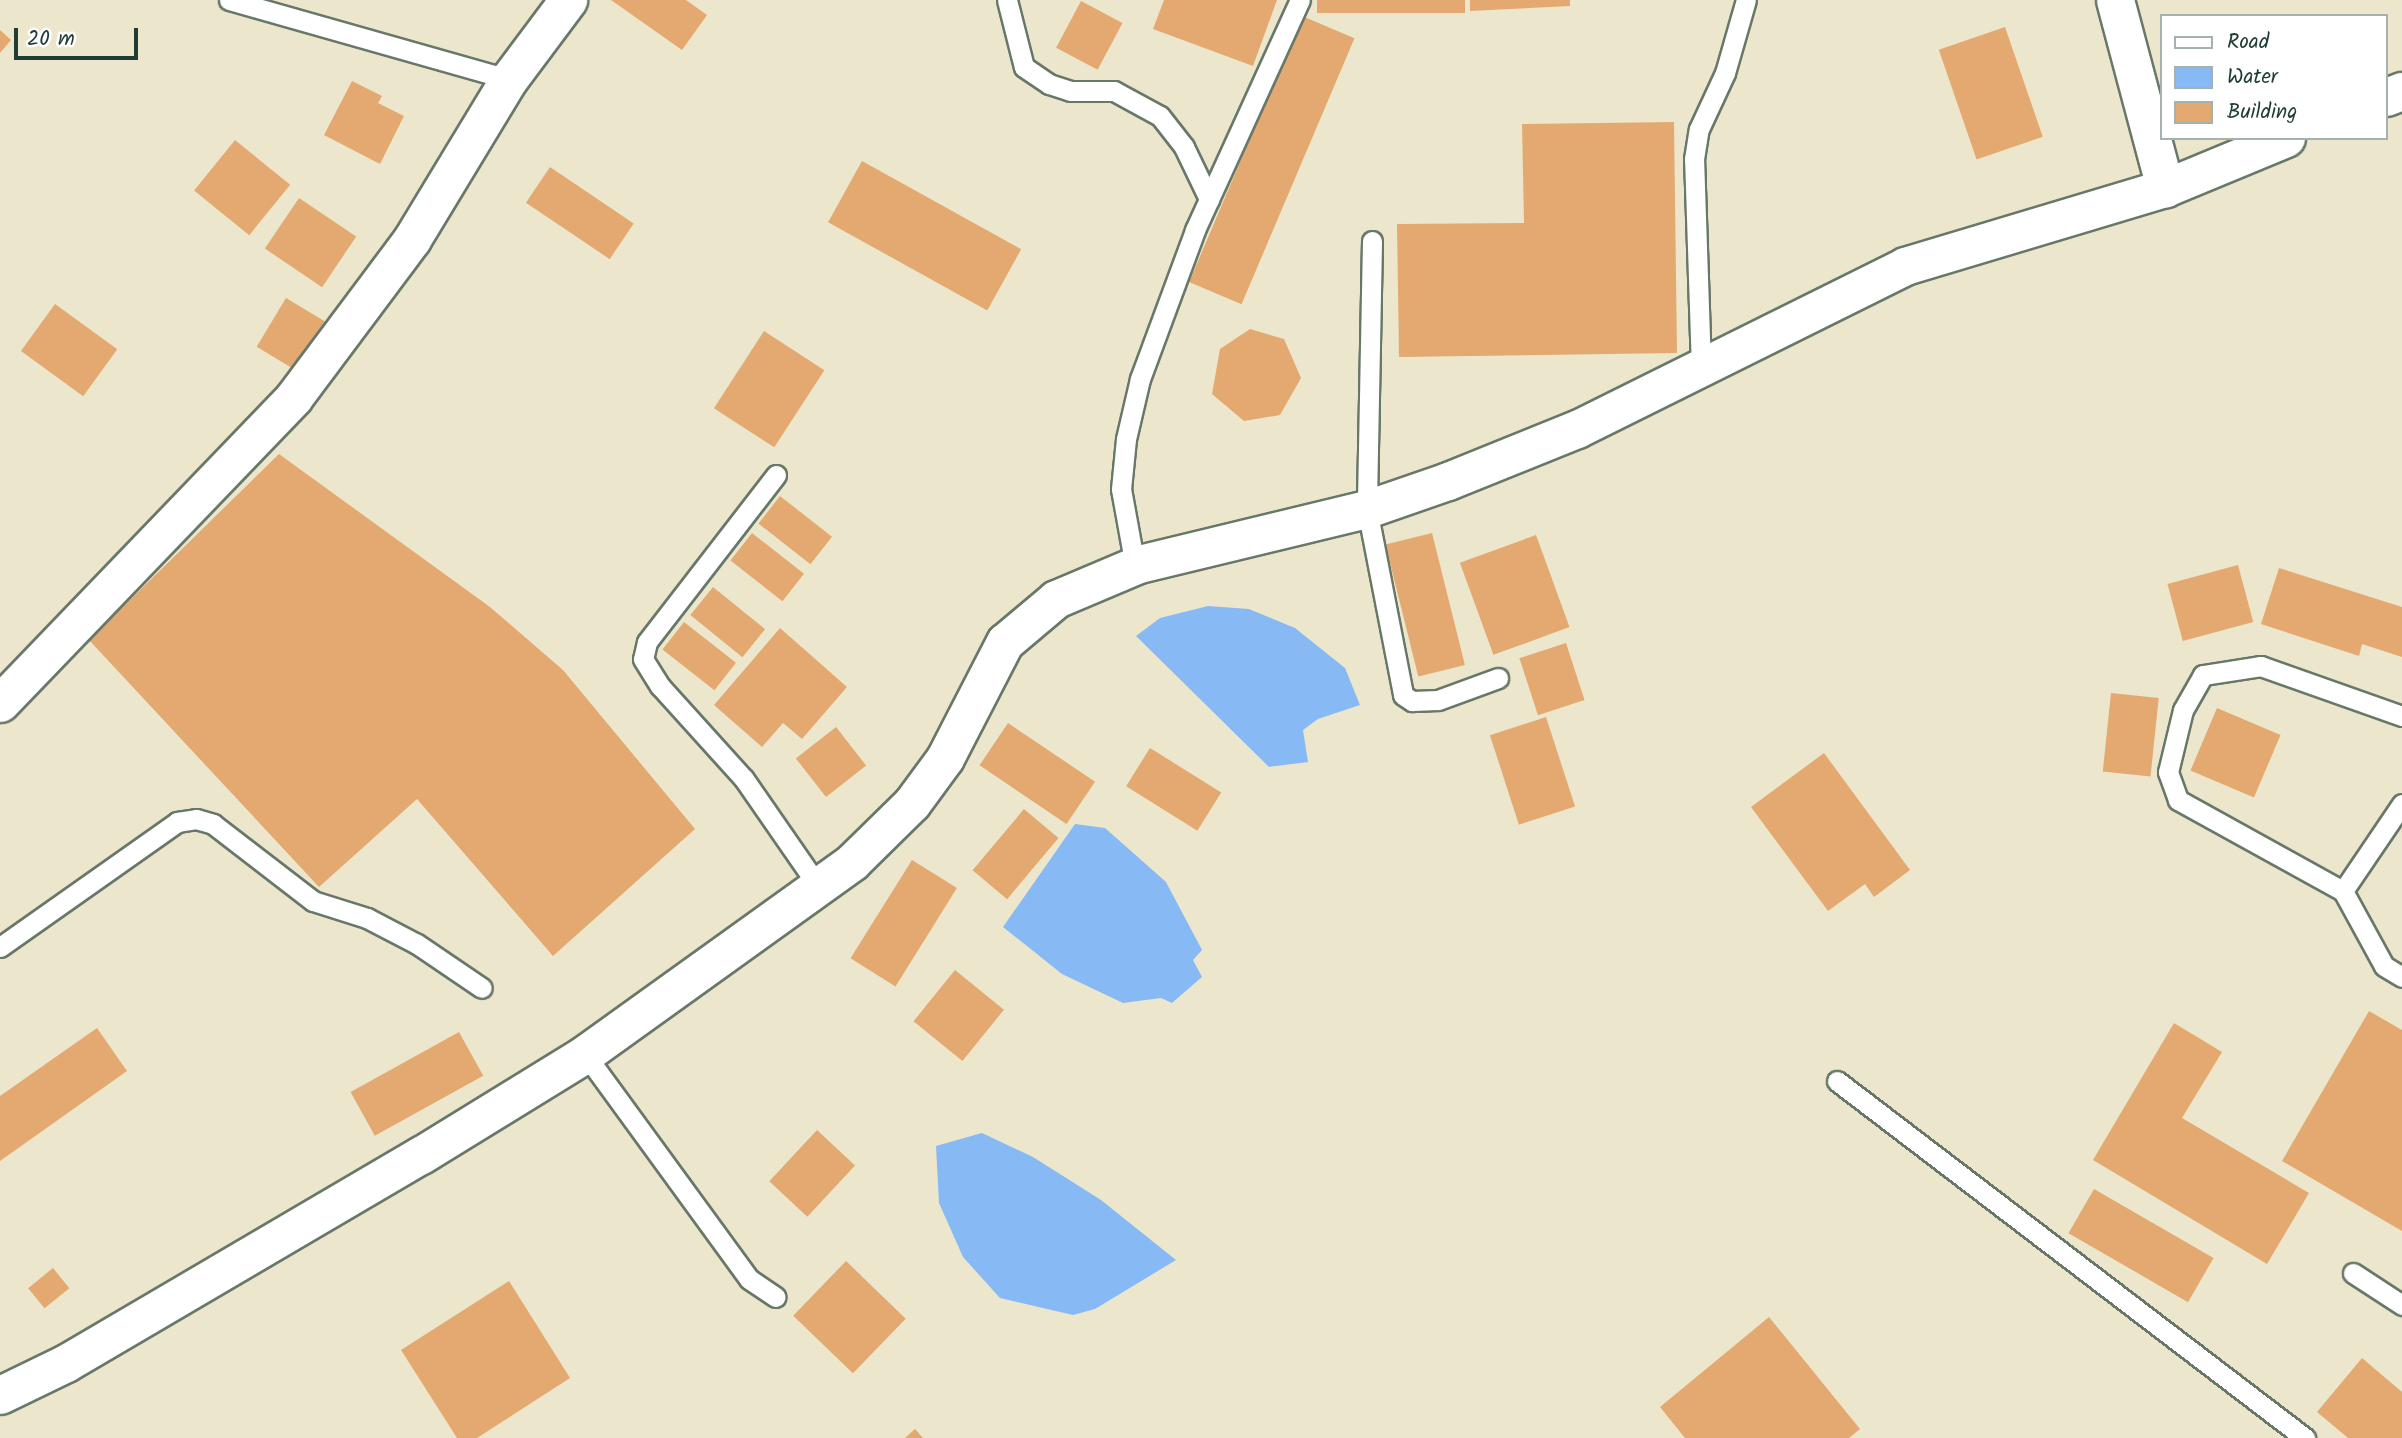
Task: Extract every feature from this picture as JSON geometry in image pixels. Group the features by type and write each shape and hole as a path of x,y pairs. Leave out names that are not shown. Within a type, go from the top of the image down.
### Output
{"street":[{"path":"0,703 294,397 412,239 509,79 568,0"},
{"path":"2115,0 2165,188"},
{"path":"0,1395 90,1349 409,1162 585,1054 852,862 912,803 944,758 1005,642 1056,599 1135,566 1367,509 1577,429 1905,267 2165,188 2281,140"}],"lane":[{"path":"229,0 509,79"},
{"path":"1007,0 1024,67 1049,84 1070,91 1114,91 1160,116 1184,147 1209,199"},
{"path":"1135,566 1121,489 1126,439 1140,379 1209,199 1300,0"},
{"path":"1701,368 1694,159 1699,129 1725,73 1746,0"},
{"path":"1372,241 1367,509 1403,695 1412,701 1438,700 1498,678"},
{"path":"776,475 648,642 643,659 660,685 744,779 818,886"},
{"path":"2402,716 2261,666 2203,675 2183,710 2168,772 2178,800 2343,891 2384,966 2402,977"},
{"path":"2343,891 2402,804"},
{"path":"0,947 177,822 196,818 213,824 313,901 377,923 417,944 482,988"},
{"path":"585,1054 749,1279 776,1297"},
{"path":"1837,1080 2305,1438"},
{"path":"2353,1273 2402,1306"}],"water":[{"path":"1208,606 1249,609 1295,628 1345,668 1360,705 1318,719 1303,730 1308,762 1269,767 1136,636 1160,618"},
{"path":"1075,824 1105,828 1166,882 1202,950 1193,960 1202,977 1172,1003 1161,998 1123,1003 1062,974 1003,927"},
{"path":"982,1133 1033,1157 1101,1200 1176,1260 1095,1309 1073,1315 1000,1298 963,1257 939,1203 936,1146"}],"building":[{"path":"611,0 686,0 707,15 682,50"},
{"path":"1164,0 1277,0 1253,66 1153,29"},
{"path":"1317,0 1465,0 1465,13 1317,13"},
{"path":"1470,0 1570,0 1570,6 1470,11"},
{"path":"1081,1 1122,23 1098,70 1056,48"},
{"path":"1302,16 1354,38 1242,304 1189,282"},
{"path":"2005,27 2043,137 1977,159 1939,50"},
{"path":"0,30 11,40 0,53"},
{"path":"352,81 382,96 378,103 404,116 380,164 324,135"},
{"path":"1674,122 1677,353 1399,357 1397,224 1524,223 1522,124"},
{"path":"235,140 290,185 249,235 194,191"},
{"path":"862,161 1021,249 987,310 828,222"},
{"path":"550,167 634,223 610,259 526,203"},
{"path":"299,198 356,237 322,287 265,249"},
{"path":"286,298 328,323 299,372 257,347"},
{"path":"55,304 117,349 83,396 21,351"},
{"path":"1250,329 1284,339 1301,378 1280,415 1244,421 1212,394 1220,349"},
{"path":"764,331 824,370 774,447 714,408"},
{"path":"279,454 490,607 563,670 695,829 553,956 417,799 319,887 89,640"},
{"path":"780,496 832,537 810,564 758,524"},
{"path":"752,533 804,574 782,601 730,561"},
{"path":"1432,533 1465,665 1418,677 1385,545"},
{"path":"1536,535 1570,627 1493,655 1460,563"},
{"path":"2238,565 2253,622 2183,641 2167,584"},
{"path":"2279,568 2402,607 2402,657 2362,644 2359,656 2261,624"},
{"path":"713,587 765,629 742,657 690,615"},
{"path":"684,622 736,663 714,690 662,650"},
{"path":"780,628 847,687 802,739 783,723 762,747 714,705"},
{"path":"1566,643 1585,700 1538,715 1519,658"},
{"path":"2111,693 2159,698 2150,777 2103,772"},
{"path":"2217,708 2281,735 2254,798 2190,771"},
{"path":"1546,717 1575,806 1519,825 1490,735"},
{"path":"1008,723 1095,782 1067,824 979,765"},
{"path":"836,727 866,766 826,797 796,758"},
{"path":"1150,748 1221,793 1197,831 1126,786"},
{"path":"1824,753 1910,870 1874,897 1865,884 1828,911 1751,807"},
{"path":"1024,809 1058,838 1007,899 973,870"},
{"path":"912,860 957,888 895,986 851,958"},
{"path":"955,970 1004,1010 962,1061 913,1021"},
{"path":"2369,1011 2402,1030 2402,1231 2282,1161"},
{"path":"2174,1023 2222,1052 2182,1118 2309,1193 2267,1264 2093,1160"},
{"path":"97,1028 127,1071 0,1161 0,1096"},
{"path":"459,1032 483,1076 375,1136 351,1092"},
{"path":"817,1130 855,1165 807,1217 769,1181"},
{"path":"2094,1189 2214,1258 2188,1302 2068,1233"},
{"path":"846,1261 906,1319 853,1373 793,1316"},
{"path":"53,1268 69,1288 44,1308 28,1288"},
{"path":"509,1281 570,1378 477,1438 457,1438 401,1350"},
{"path":"1769,1317 1860,1429 1849,1438 1685,1438 1660,1407"},
{"path":"2362,1358 2402,1392 2402,1438 2348,1438 2317,1412"},
{"path":"915,1429 923,1438 905,1438"}]}
